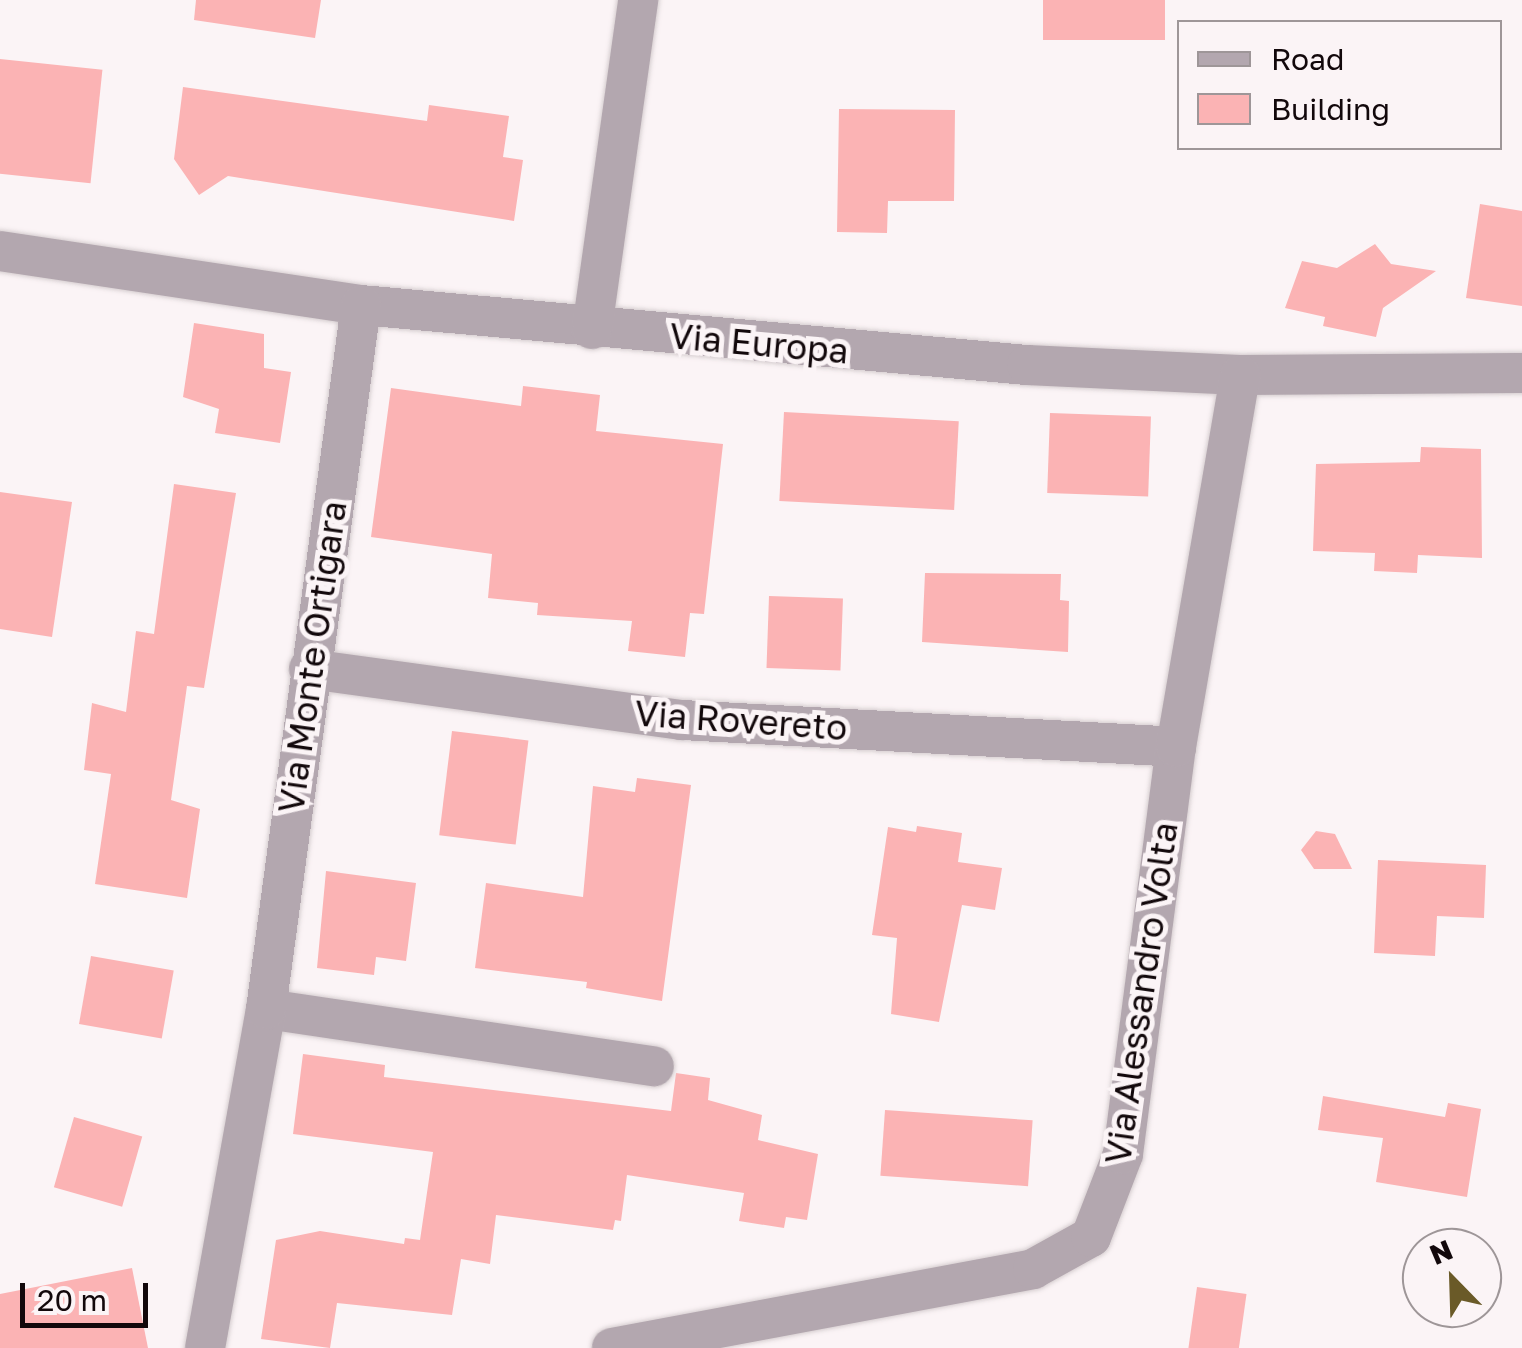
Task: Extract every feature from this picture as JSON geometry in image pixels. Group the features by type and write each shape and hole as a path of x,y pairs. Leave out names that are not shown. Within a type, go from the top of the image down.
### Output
{"street":[{"path":"592,329 638,0"},
{"name":"Via Europa","path":"0,250 361,305 1028,366 1240,375 1522,373"},
{"name":"Via Monte Ortigara","path":"205,1348 266,1009 361,305"},
{"name":"Via Alessandro Volta","path":"612,1348 1032,1269 1091,1237 1123,1154 1176,747 1240,375"},
{"name":"Via Rovereto","path":"309,670 682,720 1176,747"},
{"path":"266,1009 654,1066"}],"building":[{"path":"196,0 321,0 315,38 194,20"},
{"path":"1043,0 1165,0 1165,40 1043,40"},
{"path":"0,59 102,70 91,183 0,174"},
{"path":"183,87 427,121 429,105 509,116 503,157 523,160 514,221 228,176 199,195 174,159"},
{"path":"839,109 955,110 954,201 888,201 887,233 837,232"},
{"path":"1480,204 1522,211 1522,306 1466,298"},
{"path":"1375,244 1391,264 1436,271 1383,308 1376,337 1323,326 1325,317 1285,308 1302,261 1337,268"},
{"path":"194,323 264,334 264,368 291,372 280,443 215,433 219,409 183,397"},
{"path":"523,386 600,395 596,431 723,444 704,614 690,613 685,657 628,651 632,621 537,615 538,603 488,598 492,554 371,537 391,388 521,406"},
{"path":"784,412 959,421 954,510 779,501"},
{"path":"1050,413 1151,417 1148,496 1047,493"},
{"path":"1421,447 1481,449 1482,558 1418,555 1417,573 1374,571 1375,553 1313,551 1316,464 1420,462"},
{"path":"174,484 236,493 204,688 187,686 171,800 200,809 187,898 95,884 111,774 84,770 92,703 126,712 136,631 154,634"},
{"path":"0,492 72,502 52,637 0,629"},
{"path":"925,573 1061,574 1060,600 1069,601 1068,652 922,642"},
{"path":"769,596 843,599 840,671 766,668"},
{"path":"452,731 528,740 516,845 439,835"},
{"path":"637,778 691,785 662,1001 586,988 587,982 475,968 486,883 583,897 593,786 635,792"},
{"path":"917,826 962,833 958,862 1002,868 995,910 962,905 939,1022 891,1014 897,938 872,935 888,827 916,832"},
{"path":"1316,831 1335,834 1352,869 1314,869 1301,850"},
{"path":"1378,860 1486,865 1484,918 1437,916 1435,956 1374,953"},
{"path":"326,871 416,883 406,961 376,957 374,975 317,968"},
{"path":"91,956 174,971 162,1039 79,1024"},
{"path":"303,1054 385,1065 384,1077 671,1111 676,1073 710,1078 708,1100 762,1115 758,1140 818,1154 807,1220 786,1217 784,1228 739,1221 744,1193 627,1175 621,1221 615,1220 613,1230 496,1215 490,1264 461,1259 452,1315 337,1303 330,1348 261,1339 276,1240 320,1231 404,1244 405,1238 420,1240 433,1152 293,1134"},
{"path":"1323,1096 1445,1117 1448,1103 1481,1109 1467,1197 1376,1182 1383,1138 1318,1130"},
{"path":"885,1110 1033,1120 1028,1186 880,1176"},
{"path":"74,1117 142,1137 122,1207 54,1187"},
{"path":"132,1268 148,1348 0,1348 0,1294"},
{"path":"1197,1287 1247,1294 1239,1348 1188,1348"}]}
